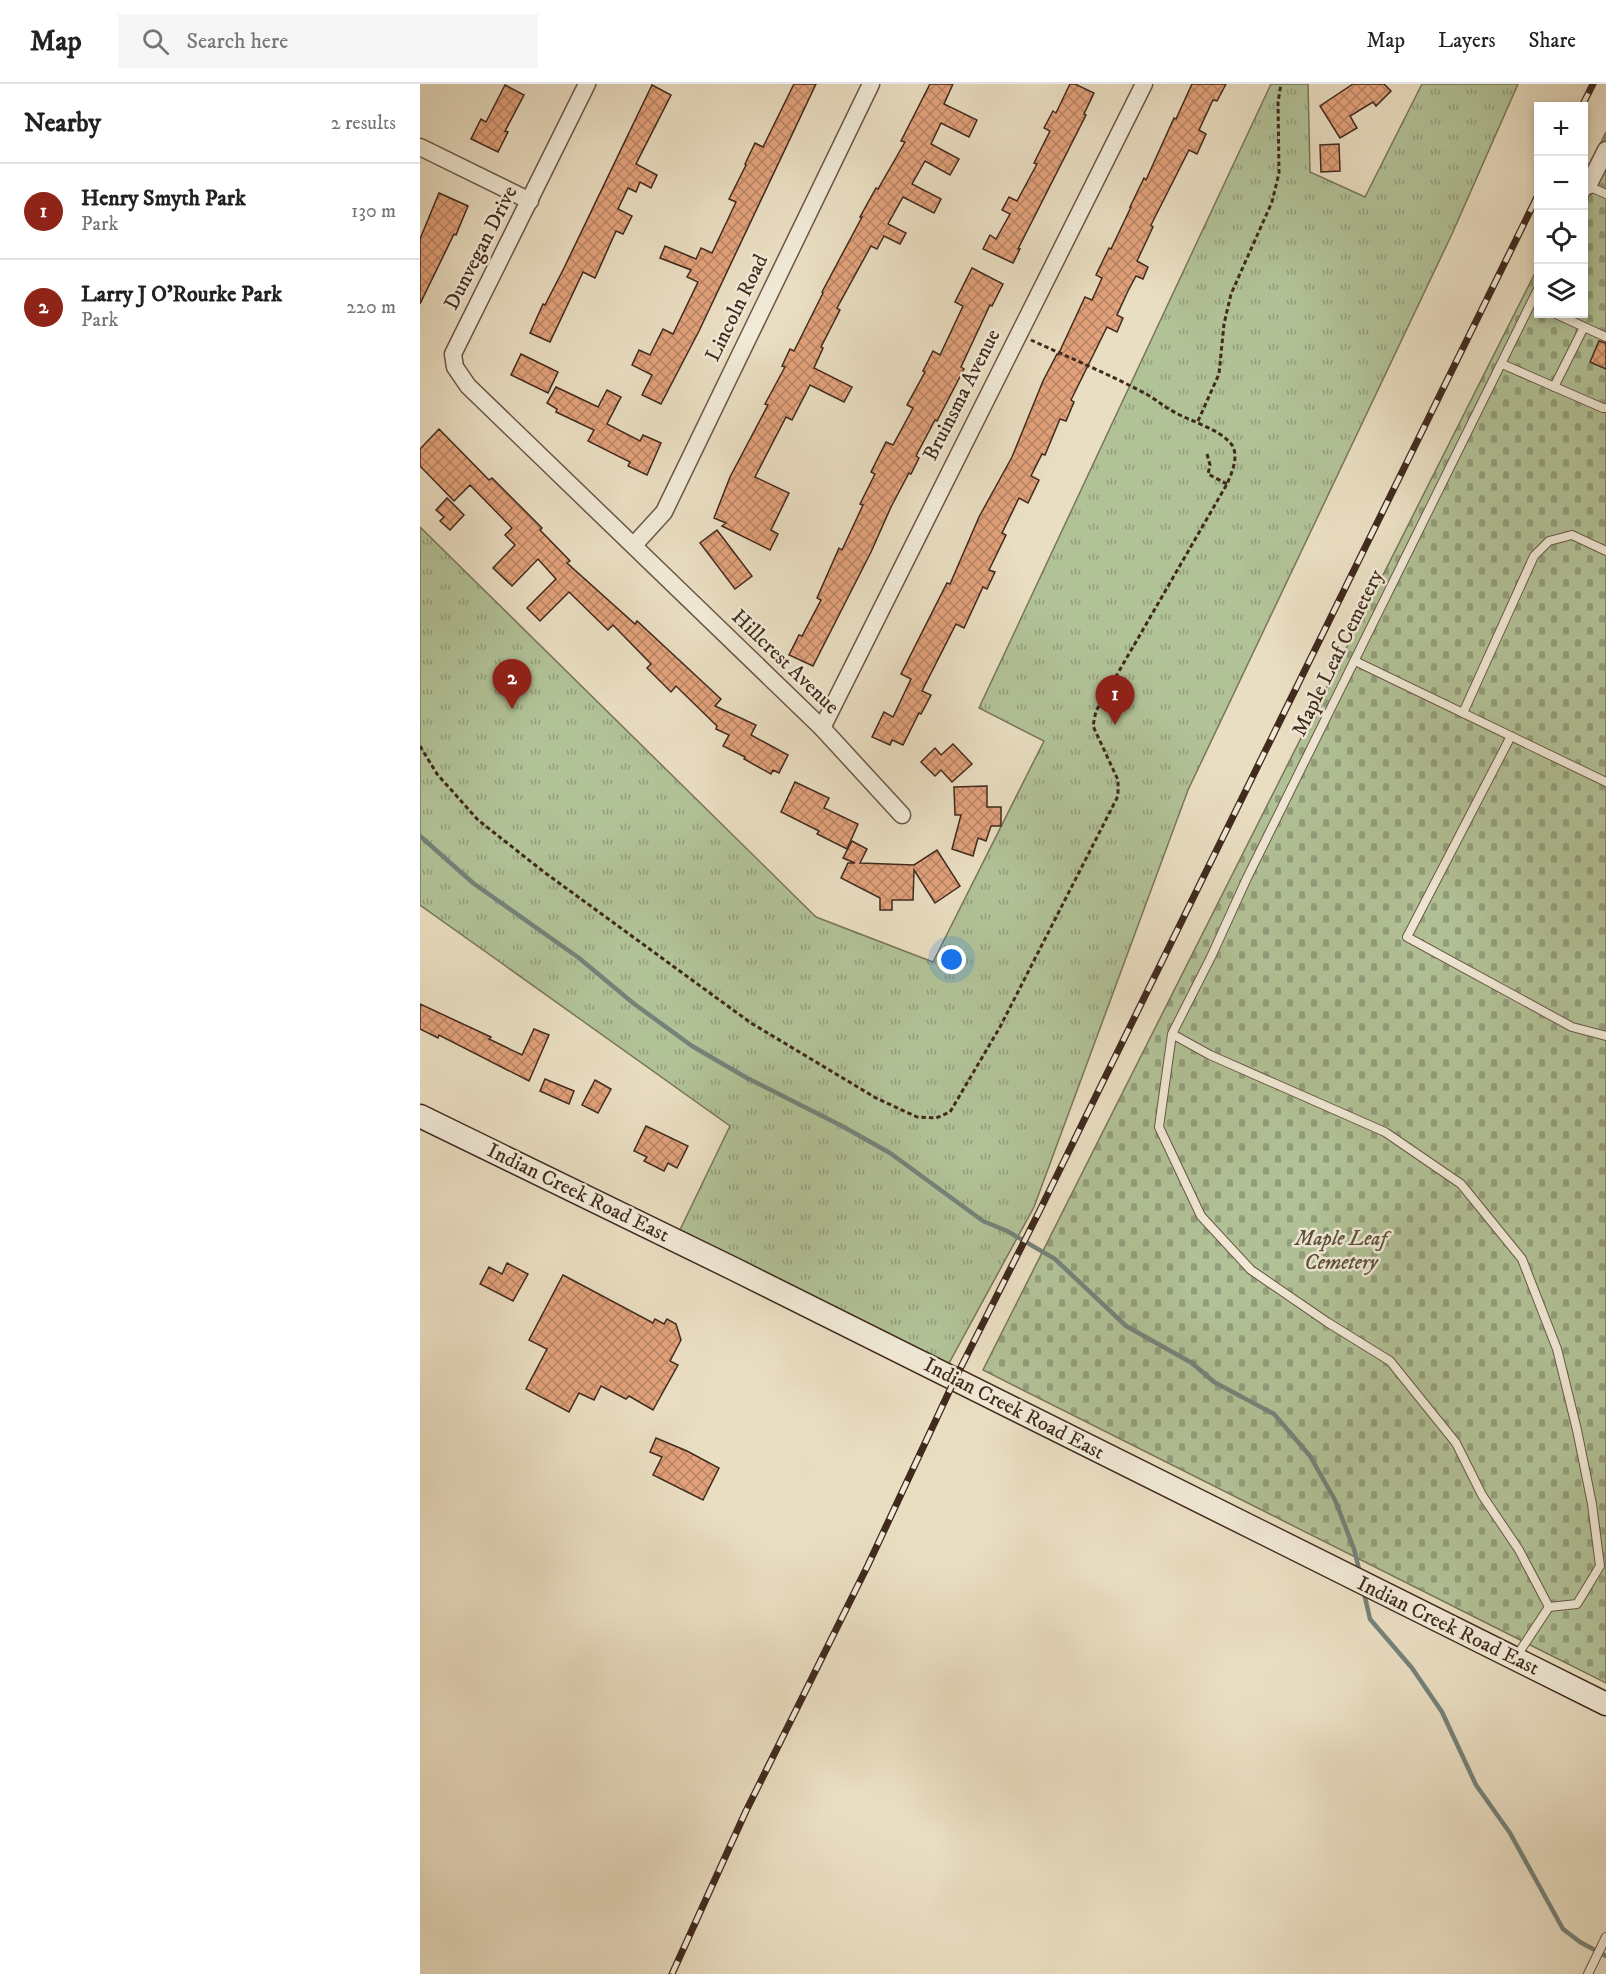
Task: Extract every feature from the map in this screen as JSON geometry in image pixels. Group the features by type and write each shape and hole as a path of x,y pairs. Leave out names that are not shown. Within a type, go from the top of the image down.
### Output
{"main road":[{"name":"Indian Creek Road East","path":"420,1116 747,1275 1606,1704"}],"street":[{"name":"Dunvegan Drive","path":"587,84 453,354 454,367 468,386 634,545"},
{"name":"Lincoln Road","path":"634,545 664,512 871,84"},
{"name":"Bruinsma Avenue","path":"822,728 1144,84"},
{"path":"420,147 530,201"},
{"path":"1588,187 1606,150"},
{"name":"Hillcrest Avenue","path":"634,545 822,728 902,815"}],"lane":[{"path":"1588,191 1606,194"},
{"name":"Maple Leaf Cemetery","path":"1534,306 1502,364 1172,1034 1159,1127 1201,1216 1251,1270 1327,1322 1390,1361 1456,1443 1482,1495 1519,1550 1549,1607"},
{"path":"1565,318 1606,337"},
{"path":"1554,387 1584,327"},
{"path":"1502,364 1606,408"},
{"path":"1463,713 1534,556 1549,541 1572,535 1606,551"},
{"path":"1355,661 1606,782"},
{"path":"1511,736 1407,937 1572,1027 1606,1036"},
{"path":"1172,1034 1210,1055 1385,1132 1461,1184 1522,1259 1557,1349 1592,1504 1600,1566 1577,1604 1549,1607 1515,1660"},
{"path":"1588,1974 1606,1937"}],"path":[{"path":"1198,422 1219,374 1224,324 1231,294 1272,202 1279,172 1278,102 1281,84"},
{"path":"420,746 437,774 478,820 544,873 751,1023 876,1098 918,1117 936,1118 950,1112 1000,1027 1118,796 1118,780 1093,726 1096,711 1227,484 1232,474 1235,457 1233,446 1226,439 1198,422 1176,414 1149,396 1018,333"},
{"path":"1207,454 1210,465 1208,474 1227,484"}],"green space":[{"path":"1271,84 1308,84 1310,172 1365,197 1422,84 1518,84 1452,234 1188,790 1034,1207 948,1365 678,1234 730,1126 420,905 420,527 816,917 933,962 1044,741 979,708"},
{"name":"Maple Leaf Cemetery","path":"1606,132 1606,1683 983,1370 1534,275 1534,318 1588,318 1588,169"}],"building":[{"path":"794,84 816,84 699,331 661,404 642,395 652,375 632,365 639,350 650,355 663,329 673,334 698,282 687,277 691,270 660,258 665,246 696,259 701,248 712,253 736,202 729,199 755,143 763,147"},
{"path":"930,84 953,84 944,104 977,120 969,137 941,123 931,144 959,159 950,175 925,161 912,184 941,199 934,213 903,197 888,224 906,233 900,244 884,236 877,249 871,246 837,308 840,310 821,347 823,348 814,368 852,387 844,402 810,385 792,420 786,417 755,477 789,493 771,530 778,534 770,550 722,526 726,523 714,518 730,477 768,405 765,404 785,367 782,366 790,349 794,351 862,217 860,217 905,142 901,141"},
{"path":"1070,84 1094,93 1084,114 1086,115 1013,263 983,249 990,235 996,239 1010,214 1002,210 1009,197 1017,201 1037,164 1034,163 1050,131 1044,128 1053,111 1056,113"},
{"path":"1192,84 1226,84 1217,101 1213,100 1199,130 1206,134 1197,154 1189,150 1151,225 1153,227 1137,261 1148,267 1143,279 1136,276 1128,291 1117,315 1123,318 1117,332 1107,327 1071,400 1074,402 1066,421 1060,419 1045,455 1042,454 1031,476 1039,480 1028,503 1019,498 1002,533 1006,535 989,570 995,572 987,589 983,587 964,628 956,624 922,691 931,695 903,745 892,740 890,745 872,737 884,712 893,717 911,679 901,674 947,583 950,584 979,517 1012,457 1043,381 1085,297 1092,300 1102,278 1096,275 1109,248 1111,249 1144,178 1146,180"},
{"path":"1353,84 1384,84 1391,91 1376,106 1373,102 1350,116 1357,128 1340,138 1320,106"},
{"path":"505,85 524,95 505,131 508,132 498,152 471,139 481,119 486,122"},
{"path":"652,85 671,95 636,164 657,175 651,188 640,182 636,192 628,188 618,209 632,216 623,234 616,231 595,278 583,272 550,342 530,333 543,304 545,305 564,268"},
{"path":"1339,144 1340,171 1321,172 1320,145"},
{"path":"439,193 468,206 456,235 454,234 420,304 420,239"},
{"path":"972,268 1003,284 992,306 990,305 961,367 964,369 916,456 919,458 891,507 871,552 813,666 789,655 821,600 817,598 839,548 842,550 863,505 860,504 875,474 871,472 886,442 893,445 913,408 907,405 925,372 923,371 933,351 940,355 963,306 955,302"},
{"path":"1599,341 1606,343 1606,369 1590,362"},
{"path":"521,354 558,372 548,393 511,375"},
{"path":"556,387 598,407 607,390 621,397 607,424 640,441 643,435 661,443 647,475 628,466 630,462 588,441 594,430 556,412 557,409 547,403"},
{"path":"439,429 489,480 492,478 542,528 540,530 570,561 567,563 635,624 637,621 721,699 715,706 756,725 751,735 788,755 779,773 773,770 771,774 723,746 729,735 716,729 717,726 676,686 671,692 647,668 651,664 613,625 608,630 569,592 540,621 527,608 556,579 538,559 512,586 493,568 515,545 505,535 512,528 470,485 454,501 420,466 420,449"},
{"path":"447,498 464,515 450,530 440,521 444,517 436,510"},
{"path":"717,530 752,576 735,589 700,543"},
{"path":"953,744 972,764 952,782 941,770 935,776 921,762 935,748 941,755"},
{"path":"795,782 829,798 824,808 858,824 847,849 817,834 819,831 781,812"},
{"path":"987,786 987,807 1001,807 1001,826 991,826 986,841 978,838 973,856 952,849 961,815 955,815 954,787"},
{"path":"852,841 867,849 860,863 914,865 937,850 960,886 935,903 914,870 913,900 892,900 892,910 880,910 880,898 841,878 848,863 855,863 843,858"},
{"path":"420,1004 491,1037 489,1039 522,1055 534,1029 549,1035 529,1081 439,1035 438,1038 420,1029"},
{"path":"545,1079 574,1091 569,1104 540,1091"},
{"path":"595,1080 611,1089 598,1113 582,1105"},
{"path":"646,1126 688,1146 677,1168 668,1163 664,1171 644,1161 647,1157 634,1151"},
{"path":"507,1263 528,1274 513,1301 480,1284 489,1267 502,1274"},
{"path":"563,1275 653,1323 655,1319 664,1324 667,1319 676,1324 681,1340 670,1361 678,1365 653,1410 629,1396 626,1399 601,1386 594,1400 579,1393 569,1412 526,1389 547,1349 529,1340"},
{"path":"656,1438 719,1468 703,1500 653,1475 662,1457 650,1452"}],"waterway":[{"path":"420,836 473,883 579,958 633,1003 692,1046 747,1078 890,1153 983,1221 1007,1231 1055,1259 1126,1326 1192,1363 1214,1382 1274,1414 1310,1456 1335,1500 1354,1549 1360,1573"},
{"path":"1364,1593 1370,1619 1412,1668 1442,1712 1476,1785 1510,1833 1563,1929 1580,1942 1606,1956"}],"railway":[{"path":"1584,102 1593,84"},
{"path":"672,1974 746,1811 868,1565 955,1379 1534,203"}],"place":[{"name":"Larry J O'Rourke Park","path":"512,709"},
{"name":"Henry Smyth Park","path":"1115,725"}]}
